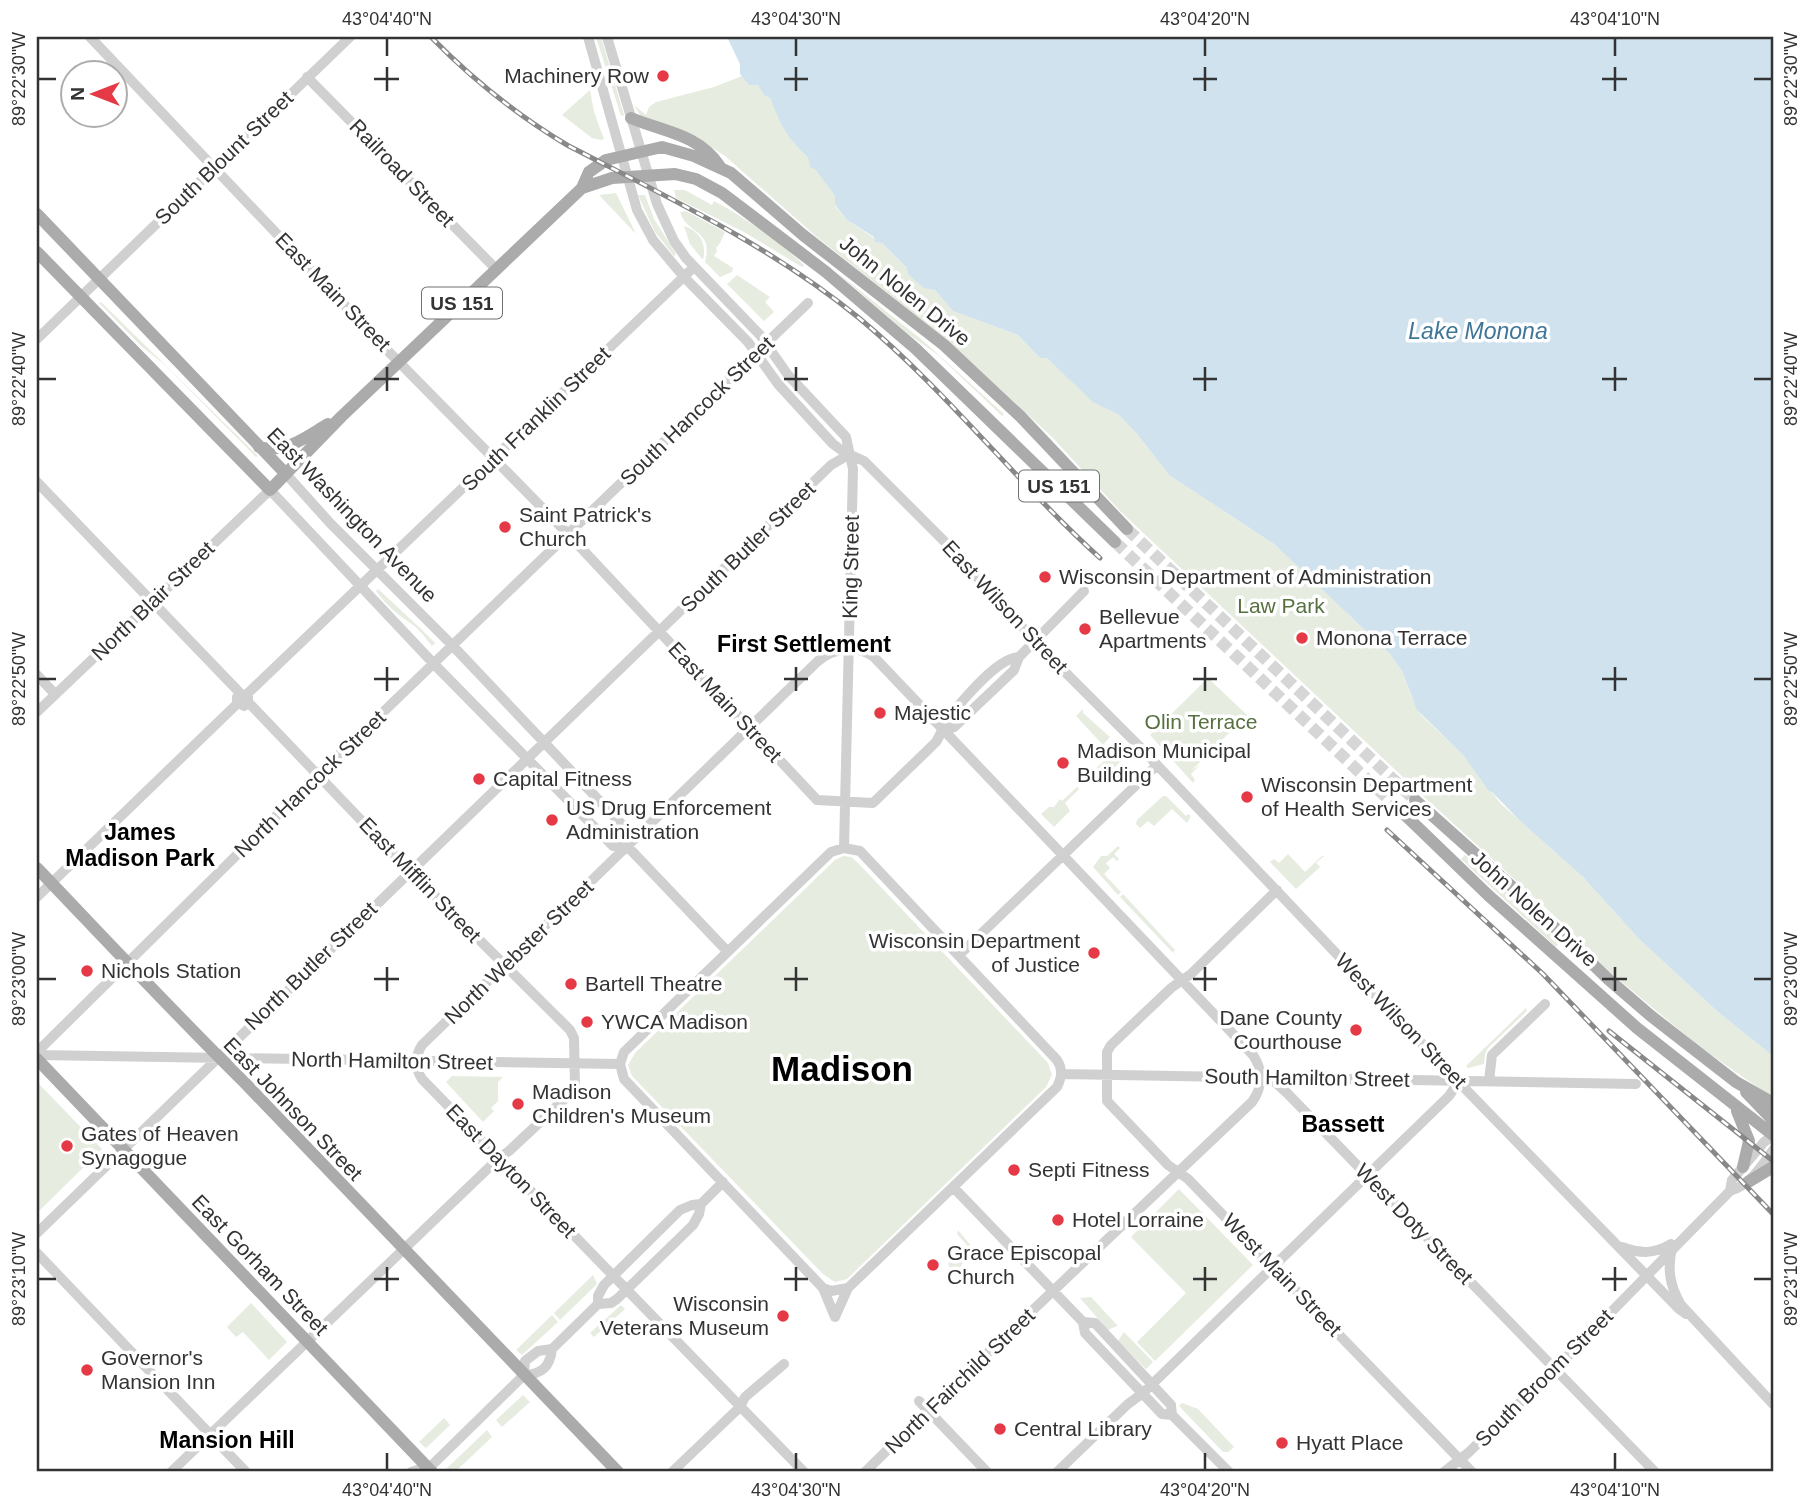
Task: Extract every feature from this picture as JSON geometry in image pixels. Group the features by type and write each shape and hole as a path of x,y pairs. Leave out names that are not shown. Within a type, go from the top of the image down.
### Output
{"main road":[{"path":"631,118 700,144 710,151 721,168"},
{"name":"John Nolen Drive","path":"622,155 641,150 671,149 721,168 739,180 803,235 944,345 1020,416 1127,529"},
{"name":"US 151","path":"270,490 341,417 582,188 591,170 607,159 622,155"},
{"name":"John Nolen Drive","path":"628,177 682,174 708,185 750,213 826,272 916,349 1115,542"},
{"name":"US 151","path":"582,188 612,178 628,177"},
{"name":"East Washington Avenue","path":"37,215 286,474"},
{"name":"East Washington Avenue","path":"37,252 270,490"},
{"name":"US 151","path":"258,447 273,449 292,445 341,417"},
{"name":"John Nolen Drive","path":"1415,800 1531,904 1608,979 1735,1082"},
{"name":"John Nolen Drive","path":"1403,813 1488,895 1637,1028 1773,1136"},
{"name":"East Johnson Street","path":"37,867 216,1057 245,1083 618,1472"},
{"name":"East Gorham Street","path":"37,1055 428,1471"},
{"path":"1735,1082 1773,1103"},
{"path":"1735,1082 1771,1118 1773,1125"},
{"path":"1735,1107 1749,1141 1744,1167"},
{"path":"1748,1182 1773,1167"}],"street":[{"name":"East Main Street","path":"90,37 568,534 817,800 873,803 936,742 943,731 954,727 1017,667 1019,657 1084,591"},
{"name":"South Blount Street","path":"37,339 350,37"},
{"name":"East Wilson Street","path":"588,37 634,201 649,232 684,277 748,342 778,384 833,444 864,461 950,547 1156,766"},
{"name":"East Wilson Street","path":"607,37 661,214 670,234 694,267 766,344 788,375 848,440 850,454"},
{"name":"Railroad Street","path":"307,77 496,269"},
{"name":"South Franklin Street","path":"37,897 694,267"},
{"name":"South Hancock Street","path":"434,664 808,303"},
{"name":"South Butler Street","path":"528,760 831,466 850,454"},
{"name":"King Street","path":"844,848 853,469 850,454"},
{"name":"East Washington Avenue","path":"286,474 330,523 452,645 628,831 628,847"},
{"name":"East Mifflin Street","path":"37,482 410,872 570,1030 574,1038 575,1085 572,1092 499,1158 171,1472"},
{"name":"East Washington Avenue","path":"270,490 434,664 613,846 628,847 727,951"},
{"name":"North Blair Street","path":"37,712 270,490"},
{"name":"North Webster Street","path":"416,1062 422,1045 823,657 837,650 849,649"},
{"path":"849,649 864,651 874,657 1253,1055 1261,1078"},
{"name":"North Hancock Street","path":"37,1055 318,775 434,664"},
{"path":"37,675 55,694"},
{"name":"North Butler Street","path":"37,1233 216,1057 528,760"},
{"path":"959,956 1156,766"},
{"name":"West Wilson Street","path":"1156,766 1686,1314"},
{"path":"844,848 860,851 1057,1060 1062,1074 1057,1087 848,1289 835,1317 823,1288 624,1079 620,1064 624,1052 727,951 831,852 844,848"},
{"path":"1107,1075 1107,1052 1111,1045 1191,974 1277,890"},
{"path":"1489,1081 1492,1055 1545,1003"},
{"name":"North Hamilton Street","path":"37,1055 620,1064"},
{"name":"East Dayton Street","path":"416,1062 422,1079 804,1472"},
{"name":"South Hamilton Street","path":"1062,1074 1636,1084"},
{"name":"West Main Street","path":"1107,1075 1108,1104 1274,1266 1472,1472"},
{"name":"North Fairchild Street","path":"865,1472 1252,1102 1259,1092 1261,1078"},
{"name":"West Doty Street","path":"1261,1078 1275,1082 1655,1472"},
{"path":"1057,1472 1128,1404 1143,1394 1449,1096 1459,1080"},
{"name":"South Broom Street","path":"1730,1191 1732,1180 1764,1142 1773,1136"},
{"name":"South Broom Street","path":"1444,1472 1555,1368 1730,1191 1740,1189 1748,1182 1773,1150"},
{"path":"597,1304 611,1303 627,1290 694,1225 701,1204 723,1182"},
{"path":"953,1187 1055,1291 1083,1322 1086,1333 1162,1414 1171,1415 1228,1472"},
{"path":"411,1472 428,1471 524,1375 538,1374 548,1364 552,1349 597,1304 601,1290 613,1276 680,1210 701,1204"},
{"path":"1618,1245 1637,1252 1649,1252 1684,1236"},
{"path":"1672,1248 1670,1281 1686,1314 1773,1405"},
{"path":"37,1253 246,1472"},
{"path":"823,1288 831,1291 848,1289"},
{"path":"1083,1322 1095,1323 1171,1405 1171,1415"},
{"path":"524,1375 525,1361 538,1351 552,1349"},
{"path":"672,1472 740,1407 745,1397 784,1364"},
{"path":"919,1401 987,1472"}],"green space":[{"path":"596,37 601,37 624,115 621,116"},
{"name":"Law Park","path":"742,76 749,85 758,85 770,98 792,141 808,158 835,196 835,206 847,220 874,238 875,242 882,243 926,288 935,290 953,311 1018,335 1040,358 1047,358 1105,408 1119,415 1169,475 1274,544 1390,654 1402,671 1421,715 1464,756 1501,804 1583,877 1639,939 1718,1012 1773,1056 1773,1098 1700,1047 1606,969 1570,930 1120,511 1052,437 944,338 818,238 725,156 708,145 641,117 634,105 646,115 649,107 656,102 714,87"},
{"path":"590,90 594,112 604,139 601,140 592,138 562,115"},
{"path":"674,190 685,190 712,205 714,201 750,222 804,265 802,267 744,232 676,198"},
{"path":"616,193 636,234 599,195"},
{"path":"638,195 645,195 654,219 676,254 674,256 655,232"},
{"path":"686,211 725,232 714,256 733,268 732,272 720,277 705,262 706,244 683,219 680,212"},
{"path":"684,226 694,231 701,239 703,260 690,244"},
{"path":"835,271 921,339 1004,414 1002,416 938,355 908,334"},
{"path":"737,275 770,297 765,302 774,312 764,321 727,284"},
{"path":"101,302 258,456 256,457 165,365 141,346 99,303"},
{"path":"378,589 435,643 432,646 416,627 384,601 376,591"},
{"name":"Olin Terrace","path":"1208,678 1247,715 1191,771 1201,764 1191,774 1195,780 1193,783 1150,735"},
{"path":"1083,709 1083,713 1110,737 1103,745 1076,716"},
{"path":"1116,743 1127,755 1111,771 1108,768 1091,781 1087,777 1111,754 1108,750"},
{"path":"1077,787 1079,789 1065,803 1070,811 1054,827 1041,814 1049,807 1054,807 1060,799 1062,801"},
{"path":"1163,796 1186,816 1191,816 1187,823 1172,809 1154,826 1148,821 1140,828 1136,824 1137,820"},
{"path":"1118,846 1120,848 1114,854 1119,859 1117,861 1113,857 1106,863 1110,868 1104,874 1121,892 1118,895 1093,867 1101,856 1107,856"},
{"path":"1288,854 1305,872 1324,856 1316,863 1320,867 1296,889 1270,862 1274,859 1279,863"},
{"path":"1465,855 1535,917 1559,943 1556,947 1461,859"},
{"path":"843,856 851,857 857,862 1048,1063 1052,1075 1046,1087 847,1279 835,1282 823,1274 632,1076 628,1065 635,1053 835,860"},
{"path":"1123,894 1175,950 1173,952 1178,958 1120,897"},
{"path":"1526,1008 1527,1011 1488,1048 1484,1064 1468,1068 1466,1066"},
{"path":"452,1076 503,1077 498,1082 498,1101 491,1108 494,1111 483,1122 446,1082"},
{"path":"37,1082 102,1149 37,1213"},
{"path":"1179,1189 1253,1265 1155,1361 1137,1342 1186,1293 1131,1237"},
{"path":"958,1230 977,1253 963,1262 959,1270 951,1270 948,1264 967,1245 957,1234"},
{"path":"593,1275 597,1284 560,1320 554,1313"},
{"path":"1091,1297 1117,1326 1108,1330 1080,1298"},
{"path":"251,1303 287,1342 269,1360 243,1332 236,1337 227,1327"},
{"path":"621,1305 625,1309 594,1337 590,1333"},
{"path":"552,1315 558,1322 522,1355 516,1350"},
{"path":"1124,1332 1153,1362 1146,1369 1118,1341"},
{"path":"523,1395 530,1402 502,1427 496,1420"},
{"path":"1182,1403 1198,1409 1234,1447 1223,1452 1179,1406"},
{"path":"444,1418 450,1425 426,1448 419,1442"},
{"path":"487,1430 492,1437 455,1472 449,1472 446,1469"}],"water":[{"name":"Lake Monona","path":"727,37 1773,37 1773,1056 1718,1012 1639,939 1583,877 1489,791 1464,756 1417,710 1402,671 1390,654 1274,544 1169,475 1119,415 1093,402 1047,358 1040,358 1018,335 953,311 935,290 924,288 908,274 907,268 882,243 875,242 874,237 847,220 835,205 835,196 815,169 810,167 808,158 782,126 770,98 764,95 758,85 749,85 740,74 740,64"}],"tunnel":[{"path":"1127,529 1415,800"},
{"path":"1115,542 1403,813"}],"railway":[{"path":"431,37 496,96 548,133 754,245 859,318 922,376 1039,499 1100,558"},
{"path":"1387,830 1543,974 1773,1214"},
{"path":"1609,1031 1773,1161"}],"place":[{"name":"Machinery Row","path":"663,76"},
{"name":"Saint Patrick's Church","path":"505,527"},
{"name":"Wisconsin Department of Administration","path":"1045,577"},
{"name":"Bellevue Apartments","path":"1085,629"},
{"name":"Monona Terrace","path":"1302,638"},
{"name":"Majestic","path":"880,713"},
{"name":"Madison Municipal Building","path":"1063,763"},
{"name":"Capital Fitness","path":"479,779"},
{"name":"Wisconsin Department of Health Services","path":"1247,797"},
{"name":"US Drug Enforcement Administration","path":"552,820"},
{"name":"Wisconsin Department of Justice","path":"1094,953"},
{"name":"Nichols Station","path":"87,971"},
{"name":"Bartell Theatre","path":"571,984"},
{"name":"YWCA Madison","path":"587,1022"},
{"name":"Dane County Courthouse","path":"1356,1030"},
{"name":"Madison Children's Museum","path":"518,1104"},
{"name":"Gates of Heaven Synagogue","path":"67,1146"},
{"name":"Septi Fitness","path":"1014,1170"},
{"name":"Hotel Lorraine","path":"1058,1220"},
{"name":"Grace Episcopal Church","path":"933,1265"},
{"name":"Wisconsin Veterans Museum","path":"783,1316"},
{"name":"Governor's Mansion Inn","path":"87,1370"},
{"name":"Central Library","path":"1000,1429"},
{"name":"Hyatt Place","path":"1282,1443"}],"district":[{"name":"First Settlement","path":"804,644"},
{"name":"James Madison Park","path":"140,845"},
{"name":"Madison","path":"842,1069"},
{"name":"Bassett","path":"1343,1124"},
{"name":"Mansion Hill","path":"227,1440"}]}
